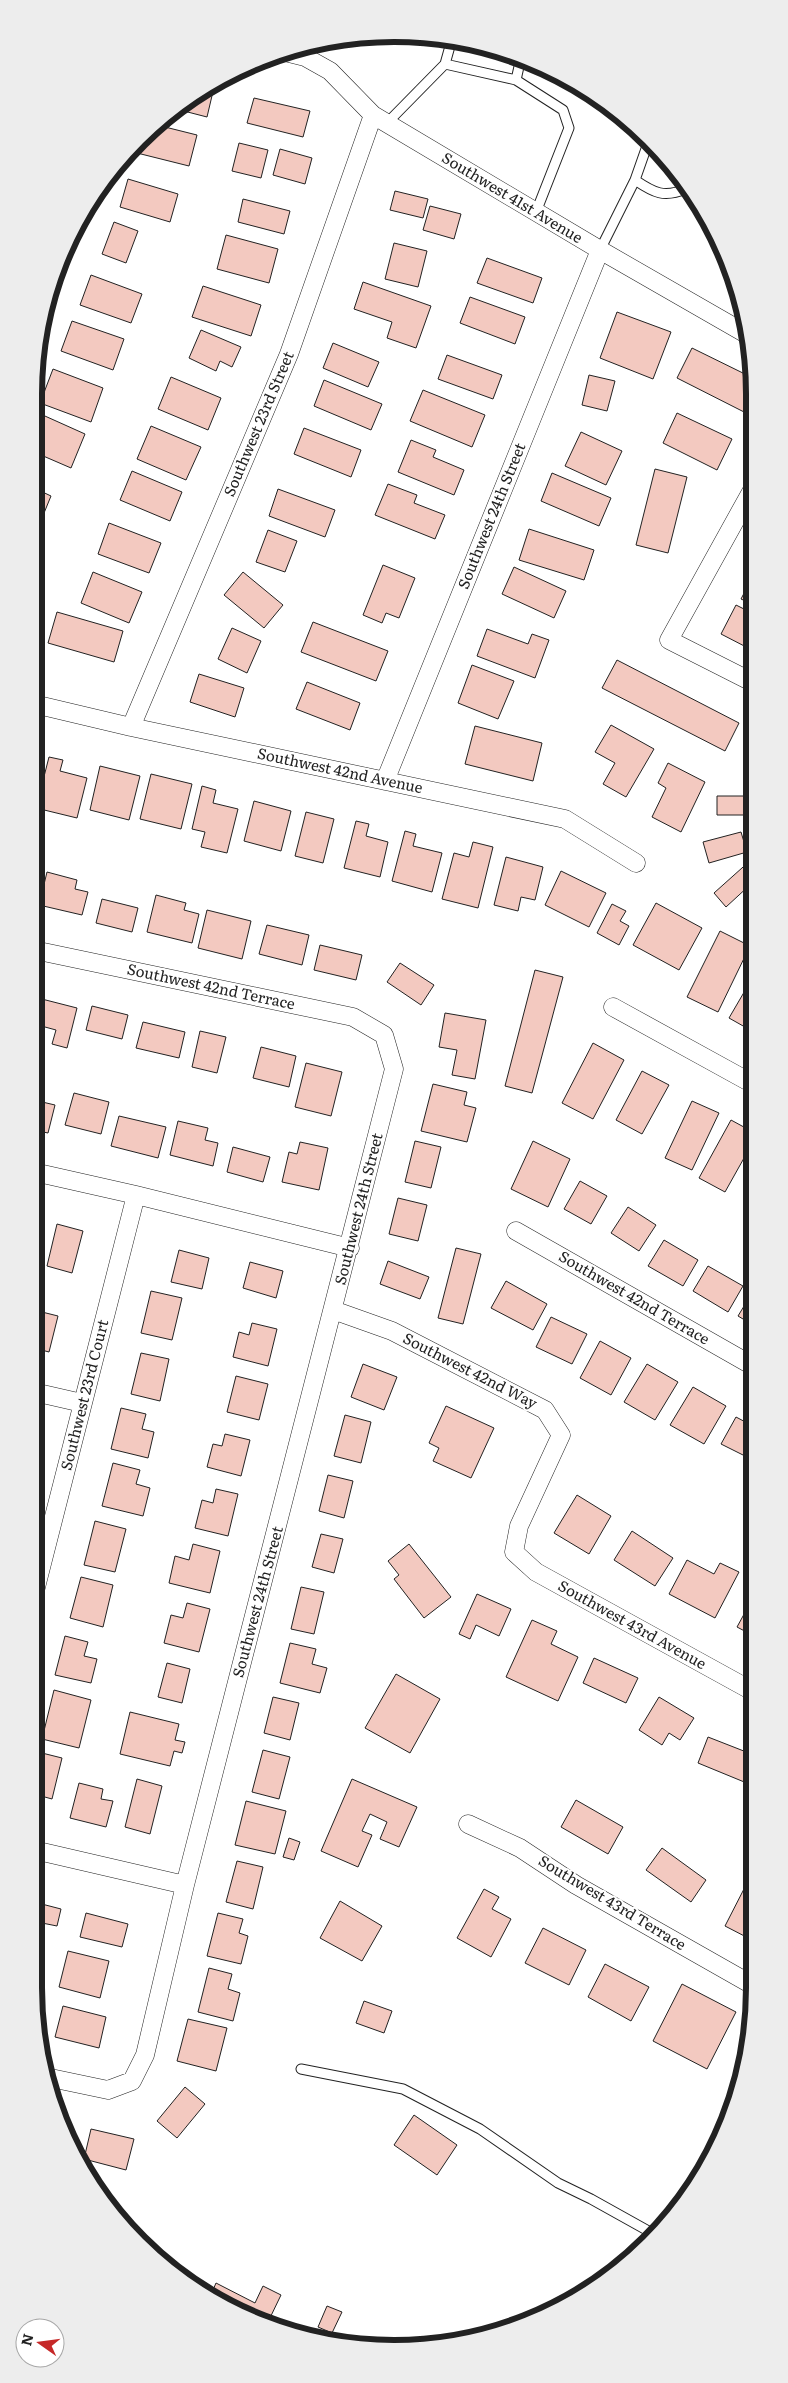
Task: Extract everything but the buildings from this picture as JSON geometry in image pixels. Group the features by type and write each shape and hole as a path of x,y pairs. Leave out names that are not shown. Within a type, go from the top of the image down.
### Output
{"street":[{"name":"Southwest 41st Avenue","path":"299,55 330,71 380,118 600,250 740,330"},
{"name":"Southwest 23rd Street","path":"131,727 289,354 380,118"},
{"name":"Southwest 24th Street","path":"385,781 600,250"},
{"path":"746,501 668,640 746,679"},
{"name":"Southwest 42nd Avenue","path":"42,706 131,727 565,820 636,863"},
{"name":"Southwest 42nd Terrace","path":"42,952 353,1017 384,1035"},
{"path":"613,1007 746,1081"},
{"name":"Southwest 24th Street","path":"54,2079 108,2090 132,2081 145,2055 184,1884 350,1248 394,1069 384,1035"},
{"path":"42,1174 350,1248"},
{"name":"Southwest 23rd Court","path":"42,1563 136,1195"},
{"name":"Southwest 42nd Terrace","path":"516,1231 746,1362"},
{"name":"Southwest 42nd Way","path":"334,1310 392,1331 545,1410 561,1435 519,1526 514,1552"},
{"path":"42,1394 82,1403"},
{"name":"Southwest 43rd Avenue","path":"514,1552 536,1572 746,1688"},
{"name":"Southwest 43rd Terrace","path":"468,1824 520,1848 576,1885 746,1981"},
{"path":"42,1852 184,1884"}],"lane":[{"path":"380,118 445,64 450,47"},
{"path":"445,64 516,80 563,110 569,128 536,212"},
{"path":"516,80 519,65"},
{"path":"600,250 635,180 646,148"},
{"path":"635,180 652,192 672,195 681,191"},
{"path":"301,2069 404,2089 480,2129 558,2183 649,2231"}]}
